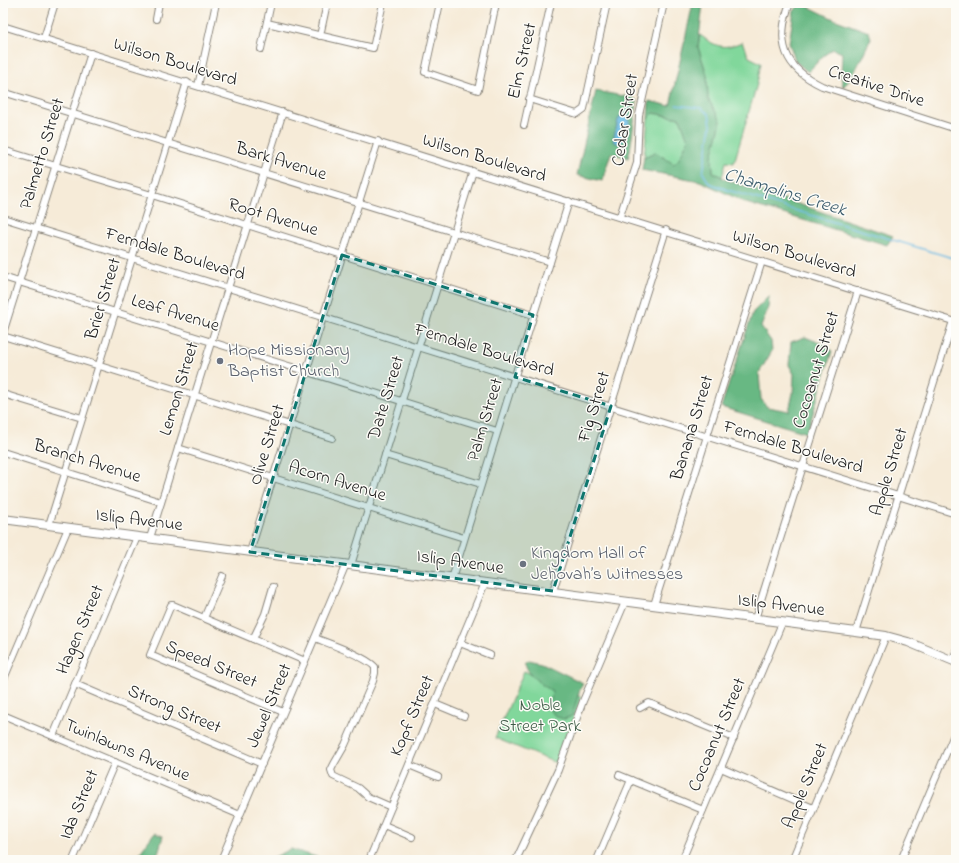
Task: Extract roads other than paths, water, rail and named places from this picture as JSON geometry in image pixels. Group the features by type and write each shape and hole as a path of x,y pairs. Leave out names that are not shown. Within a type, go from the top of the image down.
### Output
{"main road":[{"name":"Islip Avenue","path":"3,519 886,636 908,642 954,662"}],"street":[{"path":"44,38 55,3"},
{"path":"156,19 159,3"},
{"path":"198,86 216,3"},
{"path":"261,49 271,3"},
{"path":"320,36 327,3"},
{"path":"267,23 373,48 383,3"},
{"path":"440,3 425,72 478,90 496,3"},
{"name":"Elm Street","path":"524,125 551,3"},
{"path":"529,99 577,114 584,110 607,3"},
{"name":"Cedar Street","path":"620,216 636,163 639,115 664,3"},
{"name":"Creative Drive","path":"790,3 782,29 783,44 792,65 810,81 956,129"},
{"name":"Wilson Boulevard","path":"3,26 666,230 955,321"},
{"name":"Palmetto Street","path":"3,334 91,53"},
{"name":"Brier Street","path":"49,525 187,82"},
{"name":"Bark Avenue","path":"3,92 72,112 550,262"},
{"name":"Lemon Street","path":"150,538 263,172 283,112"},
{"name":"Olive Street","path":"250,552 378,141"},
{"name":"Root Avenue","path":"3,150 152,195 533,315"},
{"name":"Date Street","path":"348,564 385,455 473,171"},
{"name":"Palm Street","path":"452,578 569,201"},
{"name":"Ferndale Boulevard","path":"3,218 956,514"},
{"name":"Fig Street","path":"553,592 666,230"},
{"name":"Banana Street","path":"654,605 762,261"},
{"name":"Leaf Avenue","path":"3,277 497,431"},
{"name":"Cocoanut Street","path":"755,619 858,291"},
{"name":"Apple Street","path":"856,632 898,496 955,321"},
{"path":"3,334 332,438"},
{"path":"3,394 82,418"},
{"name":"Acorn Avenue","path":"178,448 464,538"},
{"name":"Branch Avenue","path":"3,452 161,502"},
{"path":"385,455 481,484"},
{"path":"3,681 68,528"},
{"name":"Hagen Street","path":"53,736 137,537"},
{"name":"Jewel Street","path":"221,860 283,712 348,564"},
{"path":"222,576 204,618 305,661"},
{"name":"Kopf Street","path":"369,860 485,583"},
{"path":"253,638 265,614 273,587"},
{"path":"516,860 558,770 583,701 625,602"},
{"name":"Speed Street","path":"204,618 173,604 171,605 150,655 283,712"},
{"name":"Cocoanut Street","path":"682,860 782,622"},
{"name":"Apple Street","path":"792,860 886,636"},
{"path":"315,638 371,662 375,667 376,673 373,681 345,745 331,770 333,776 358,788 368,797 391,806"},
{"path":"460,643 490,655"},
{"path":"954,662 956,651"},
{"name":"Strong Street","path":"75,684 262,764"},
{"path":"640,708 649,703 734,738"},
{"path":"435,704 464,716"},
{"name":"Twinlawns Avenue","path":"3,715 240,815"},
{"path":"901,860 956,730"},
{"name":"Ida Street","path":"73,860 115,762"},
{"path":"409,765 438,777"},
{"path":"721,768 813,808"},
{"path":"619,775 703,810"},
{"path":"597,860 631,780"},
{"path":"384,825 412,837"}],"water":[{"path":"628,112 629,130 623,141 619,144 613,141 618,120 623,113"}],"waterway":[{"path":"628,113 629,105"},
{"name":"Champlins Creek","path":"676,105 701,108 709,114 711,125 703,173 709,183 956,259"}],"place":[{"name":"Hope Missionary Baptist Church","path":"220,361"},
{"name":"Kingdom Hall of Jehovah’s Witnesses","path":"523,564"}],"park label":[{"name":"Noble Street Park","path":"540,716"}]}
